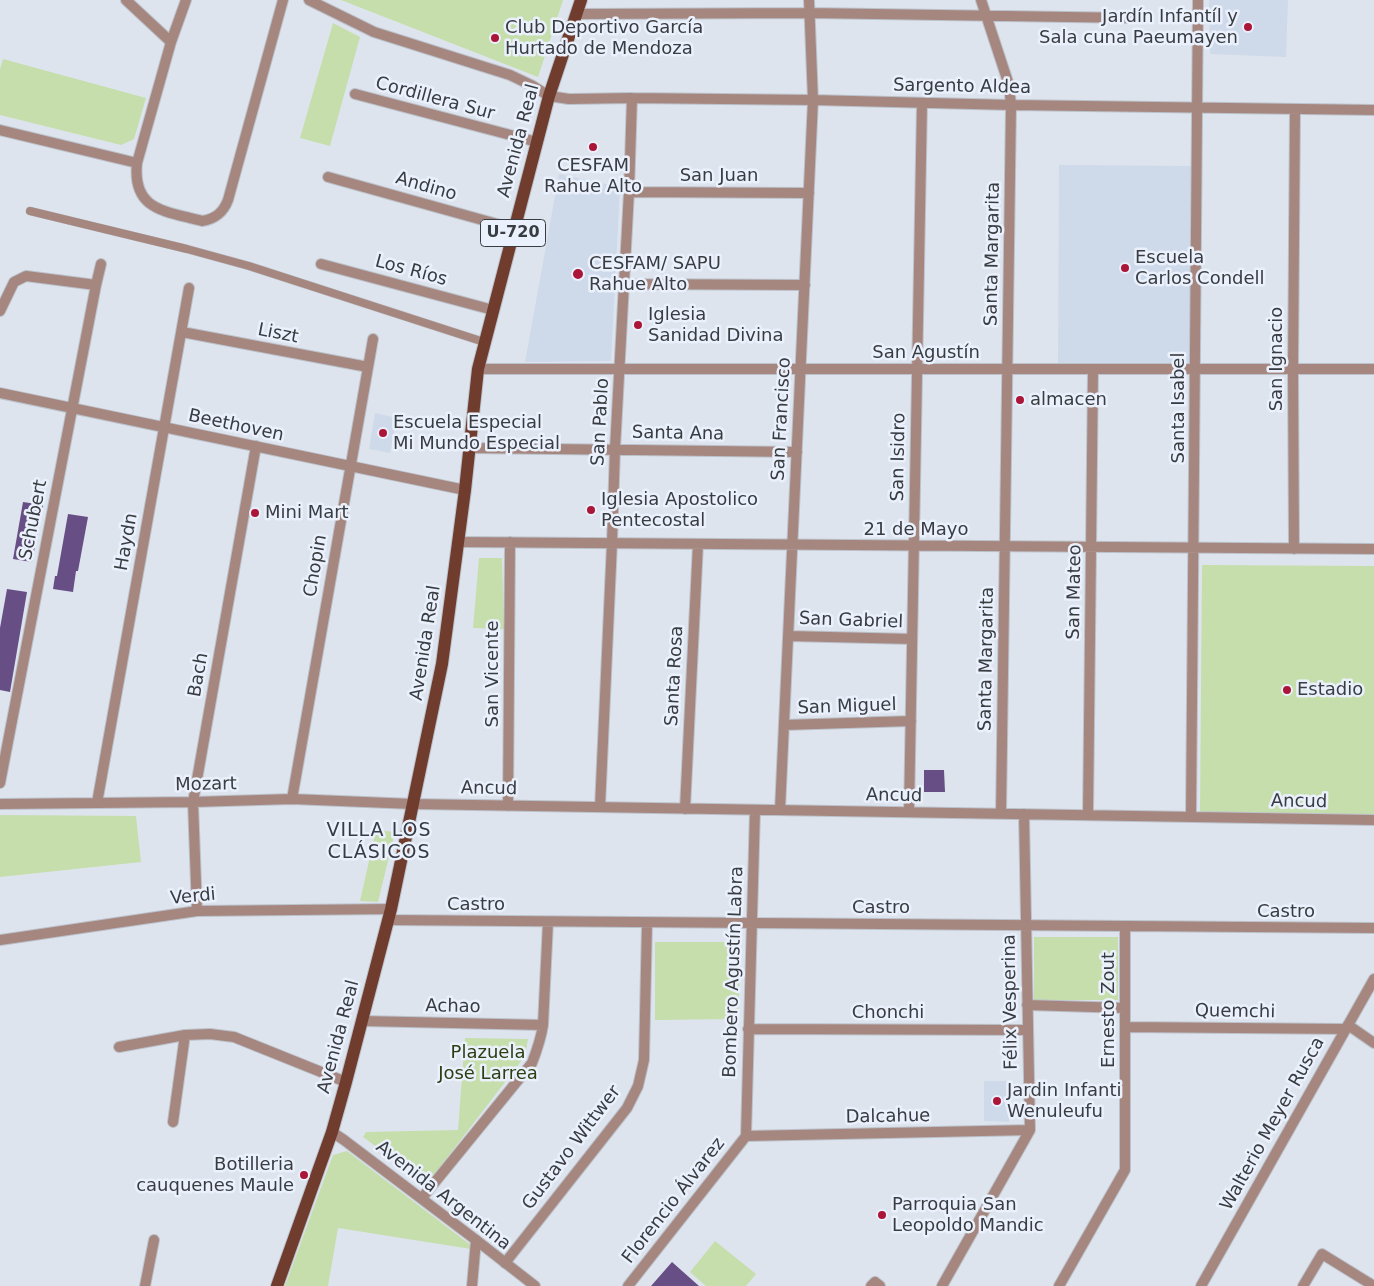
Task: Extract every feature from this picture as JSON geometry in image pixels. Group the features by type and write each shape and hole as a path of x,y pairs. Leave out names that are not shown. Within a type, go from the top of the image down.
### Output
{"main road":[{"name":"Avenida Real","path":"277,1286 332,1132 390,915 442,664 459,542 478,369 548,96 581,0"}],"street":[{"path":"126,0 171,42"},
{"path":"186,0 171,42 136,172 142,197 149,204 202,221 213,219 222,211 228,200 283,0"},
{"path":"309,0 374,32 510,74 548,96"},
{"name":"San Francisco","path":"780,810 813,100 809,0"},
{"name":"Santa Margarita","path":"982,0 1010,85 1011,104 1001,814"},
{"name":"Santa Isabel","path":"1192,817 1198,0"},
{"path":"576,14 810,13 1134,18"},
{"name":"Cordillera Sur","path":"355,94 537,142"},
{"name":"Sargento Aldea","path":"548,96 569,99 813,100 1374,110"},
{"name":"San Pablo","path":"600,807 632,98"},
{"name":"San Isidro","path":"909,812 922,103"},
{"name":"San Ignacio","path":"1294,549 1293,370 1296,109"},
{"path":"0,130 137,163"},
{"name":"Andino","path":"328,176 514,228"},
{"name":"San Juan","path":"629,192 809,193"},
{"name":"Schubert","path":"0,783 101,264"},
{"name":"Los Ríos","path":"321,264 494,310"},
{"path":"0,311 14,282 26,276 96,285"},
{"path":"624,284 804,285"},
{"name":"Haydn","path":"96,803 189,288"},
{"name":"Liszt","path":"182,332 368,368"},
{"name":"Chopin","path":"292,799 373,339"},
{"name":"San Agustín","path":"478,369 1374,370"},
{"name":"San Mateo","path":"1088,815 1093,369"},
{"name":"Beethoven","path":"0,393 465,490"},
{"name":"Bach","path":"197,911 193,802 256,446"},
{"name":"Santa Ana","path":"469,448 797,452"},
{"name":"21 de Mayo","path":"459,542 1374,549"},
{"name":"San Vicente","path":"508,806 510,542"},
{"name":"Santa Rosa","path":"685,809 698,544"},
{"name":"San Gabriel","path":"788,636 912,639"},
{"name":"San Miguel","path":"784,725 911,720"},
{"name":"Mozart","path":"0,804 292,799 413,804"},
{"name":"Ancud","path":"413,804 1374,820"},
{"name":"Bombero Agustín Labra","path":"746,1136 755,810"},
{"name":"Félix Vesperina","path":"1024,814 1030,1130"},
{"name":"Verdi","path":"0,940 197,911 390,915"},
{"name":"Castro","path":"390,915 548,922 1374,928"},
{"path":"422,1198 532,1063 539,1046 543,1025 548,922"},
{"name":"Gustavo Wittwer","path":"505,1263 627,1108 638,1086 644,1060 647,923"},
{"name":"Ernesto Zout","path":"1059,1286 1125,1170 1125,927"},
{"name":"Walterio Meyer Rusca","path":"1200,1286 1374,979"},
{"path":"1027,1005 1125,1008"},
{"name":"Achao","path":"362,1021 543,1025"},
{"name":"Quemchi","path":"1125,1027 1347,1027"},
{"path":"1347,1027 1374,1043"},
{"name":"Chonchi","path":"748,1029 1028,1030"},
{"path":"119,1047 185,1035 210,1034 234,1038 346,1082"},
{"path":"173,1122 185,1035"},
{"path":"942,1286 1030,1130"},
{"name":"Dalcahue","path":"746,1136 1030,1130"},
{"name":"Avenida Argentina","path":"332,1132 422,1198 535,1286"},
{"name":"Florencio Álvarez","path":"628,1286 746,1136"},
{"path":"145,1286 154,1240"},
{"path":"472,1286 476,1240"},
{"path":"1303,1286 1322,1254 1374,1286"}],"lane":[{"path":"30,211 249,266 484,342"}],"shaded area":[{"name":"Jardín Infantíl y Sala cuna Paeumayen","path":"1209,0 1288,0 1286,57 1210,54"},
{"name":"Escuela Carlos Condell","path":"1059,165 1192,166 1190,371 1058,371"},
{"name":"CESFAM/ SAPU Rahue Alto","path":"559,174 620,187 611,361 525,362"},
{"name":"Escuela Especial Mi Mundo Especial","path":"375,413 397,418 390,453 369,449"},
{"name":"Jardin Infanti Wenuleufu","path":"984,1081 1009,1081 1009,1122 984,1121"}],"green space":[{"name":"Club Deportivo García Hurtado de Mendoza","path":"341,0 563,0 538,77"},
{"path":"333,23 360,37 330,146 300,138"},
{"path":"3,59 146,98 134,139 121,145 0,115 0,69"},
{"path":"479,558 502,558 504,629 473,628"},
{"name":"Estadio","path":"1202,565 1374,566 1374,815 1200,814"},
{"path":"0,815 136,816 141,862 0,877"},
{"path":"376,830 395,832 378,902 360,901"},
{"path":"1034,937 1118,937 1118,1000 1034,1000"},
{"path":"655,942 741,942 738,1019 655,1020"},
{"name":"Plazuela José Larrea","path":"465,1038 528,1039 525,1056 427,1184 363,1137 366,1132 458,1130"},
{"path":"347,1151 472,1246 471,1249 338,1228 328,1286 285,1286 333,1155"},
{"path":"715,1241 756,1274 746,1286 706,1286 690,1272"}],"building":[{"path":"23,502 43,505 32,562 13,559"},
{"path":"68,514 88,517 73,592 53,589"},
{"path":"7,589 27,592 10,692 0,690 0,628"},
{"path":"924,770 944,770 945,792 924,792"},
{"path":"672,1262 699,1286 651,1286"}],"place":[{"name":"Jardín Infantíl y Sala cuna Paeumayen","path":"1248,27"},
{"name":"Club Deportivo García Hurtado de Mendoza","path":"495,38"},
{"name":"CESFAM Rahue Alto","path":"593,147"},
{"name":"Escuela Carlos Condell","path":"1125,268"},
{"name":"CESFAM/ SAPU Rahue Alto","path":"578,274"},
{"name":"Iglesia Sanidad Divina","path":"638,325"},
{"name":"almacen","path":"1020,400"},
{"name":"Escuela Especial Mi Mundo Especial","path":"383,433"},
{"name":"Iglesia Apostolico Pentecostal","path":"591,510"},
{"name":"Mini Mart","path":"255,513"},
{"name":"Estadio","path":"1287,690"},
{"name":"Jardin Infanti Wenuleufu","path":"997,1101"},
{"name":"Botilleria cauquenes Maule","path":"304,1175"},
{"name":"Parroquia San Leopoldo Mandic","path":"882,1215"}],"district":[{"name":"VILLA LOS CLÁSICOS","path":"379,842"}]}
